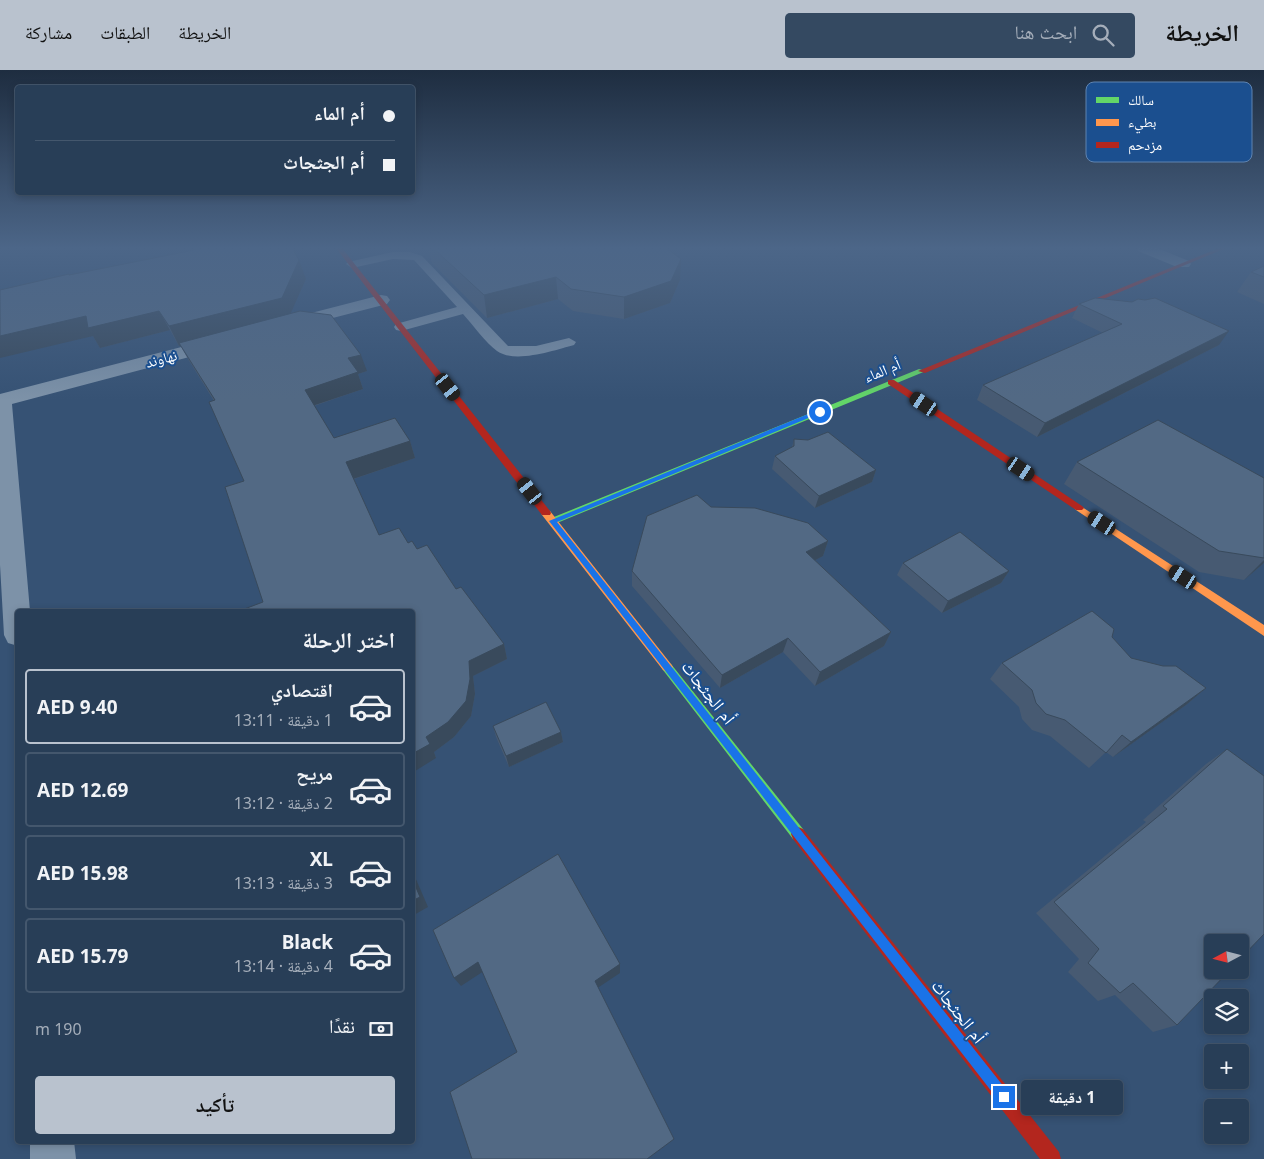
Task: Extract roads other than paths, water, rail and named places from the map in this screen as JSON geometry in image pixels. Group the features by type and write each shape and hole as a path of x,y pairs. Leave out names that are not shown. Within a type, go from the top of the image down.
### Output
{"street":[{"name":"أم الماء","path":"553,521 1097,299"},
{"path":"276,328 381,300"},
{"name":"أم الجثجاث","path":"381,300 1052,1159"},
{"name":"نهاوند","path":"1,401 238,338"},
{"path":"891,382 1264,631"},
{"path":"1,401 16,609"},
{"path":"52,1144 54,1159"}],"lane":[{"path":"456,299 503,349 518,353 534,352 569,342"},
{"path":"401,328 465,309"}]}
